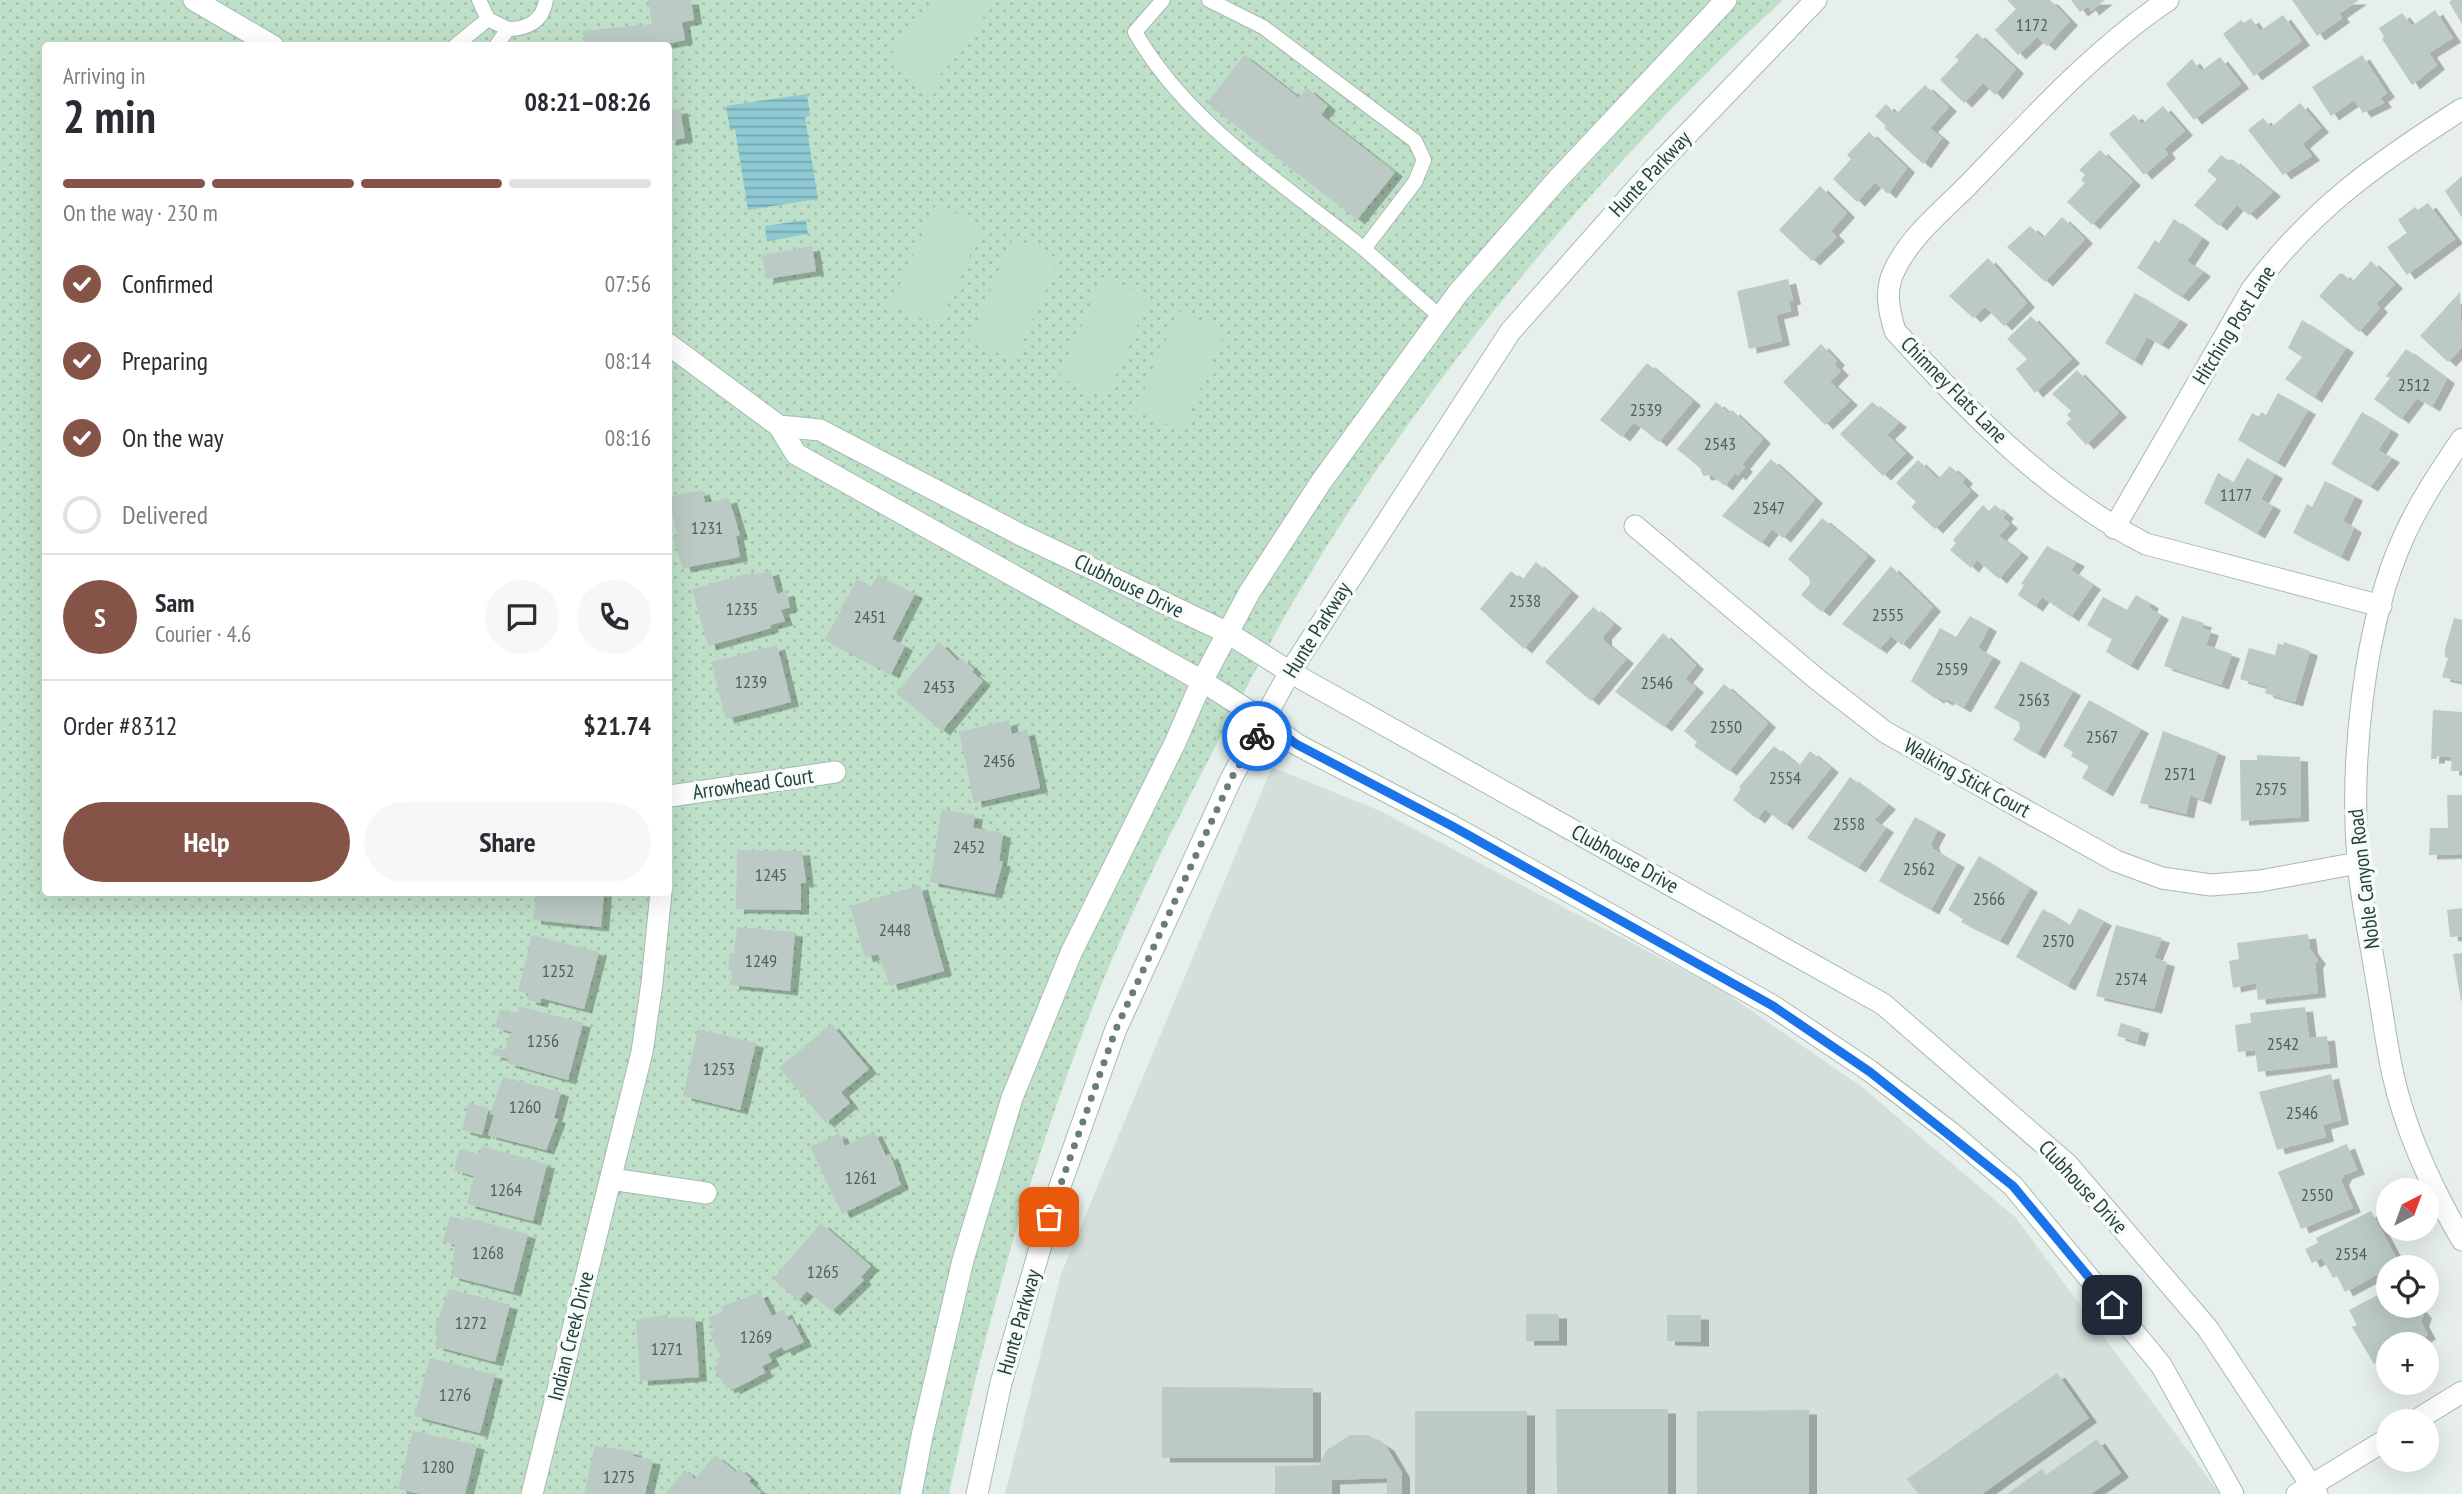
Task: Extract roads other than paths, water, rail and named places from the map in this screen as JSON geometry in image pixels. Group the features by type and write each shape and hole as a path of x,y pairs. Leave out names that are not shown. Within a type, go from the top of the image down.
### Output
{"street":[{"path":"194,0 266,42"},
{"path":"911,1494 963,1260 1012,1098 1071,953 1227,633 1249,593 1321,482 1441,317 1556,181 1726,0"},
{"name":"Hunte Parkway","path":"976,1494 1001,1383 1049,1217 1116,1029 1232,777 1290,672 1510,332 1645,179 1816,0"},
{"name":"Chimney Flats Lane","path":"2168,0 2145,16 2067,83 1922,233 1894,270 1887,305 1895,331 1924,363 2046,481 2114,528 2146,544 2381,606"},
{"name":"Hitching Post Lane","path":"2114,528 2252,289 2275,258 2307,225 2380,161 2462,109"},
{"path":"672,347 779,426 796,454 1202,681 1265,720 1296,744 1452,826 1773,1006 1870,1072 1950,1132 2013,1186 2161,1365 2233,1494"},
{"name":"Clubhouse Drive","path":"779,426 820,430 1021,535 1227,633 1290,672 1883,1004 2068,1165 2208,1329 2309,1491"},
{"name":"Noble Canyon Road","path":"2462,439 2437,476 2405,534 2381,606 2364,688 2356,759 2358,863 2393,1077 2417,1149 2443,1208 2462,1241"},
{"name":"Walking Stick Court","path":"1635,526 1818,680 1885,732 2116,861 2162,878 2211,885 2260,881 2358,863"},
{"name":"Arrowhead Court","path":"672,798 835,772"},
{"name":"Indian Creek Drive","path":"532,1494 642,1052 661,896"},
{"path":"611,1179 706,1193"},
{"path":"2434,1409 2462,1392"},
{"path":"2309,1491 2376,1446"}],"lane":[{"path":"479,0 488,19 508,29 531,25 540,17 546,0"},
{"path":"1163,0 1135,32 1150,58 1216,132 1364,249 1441,317"},
{"path":"1209,0 1263,27 1415,141 1424,160 1415,182 1364,249"},
{"path":"460,42 488,19"},
{"path":"499,42 508,29"}],"water":[{"path":"807,94 810,116 805,117 818,199 748,210 735,129 730,129 726,106"},
{"path":"806,220 808,234 767,241 765,226"}]}
